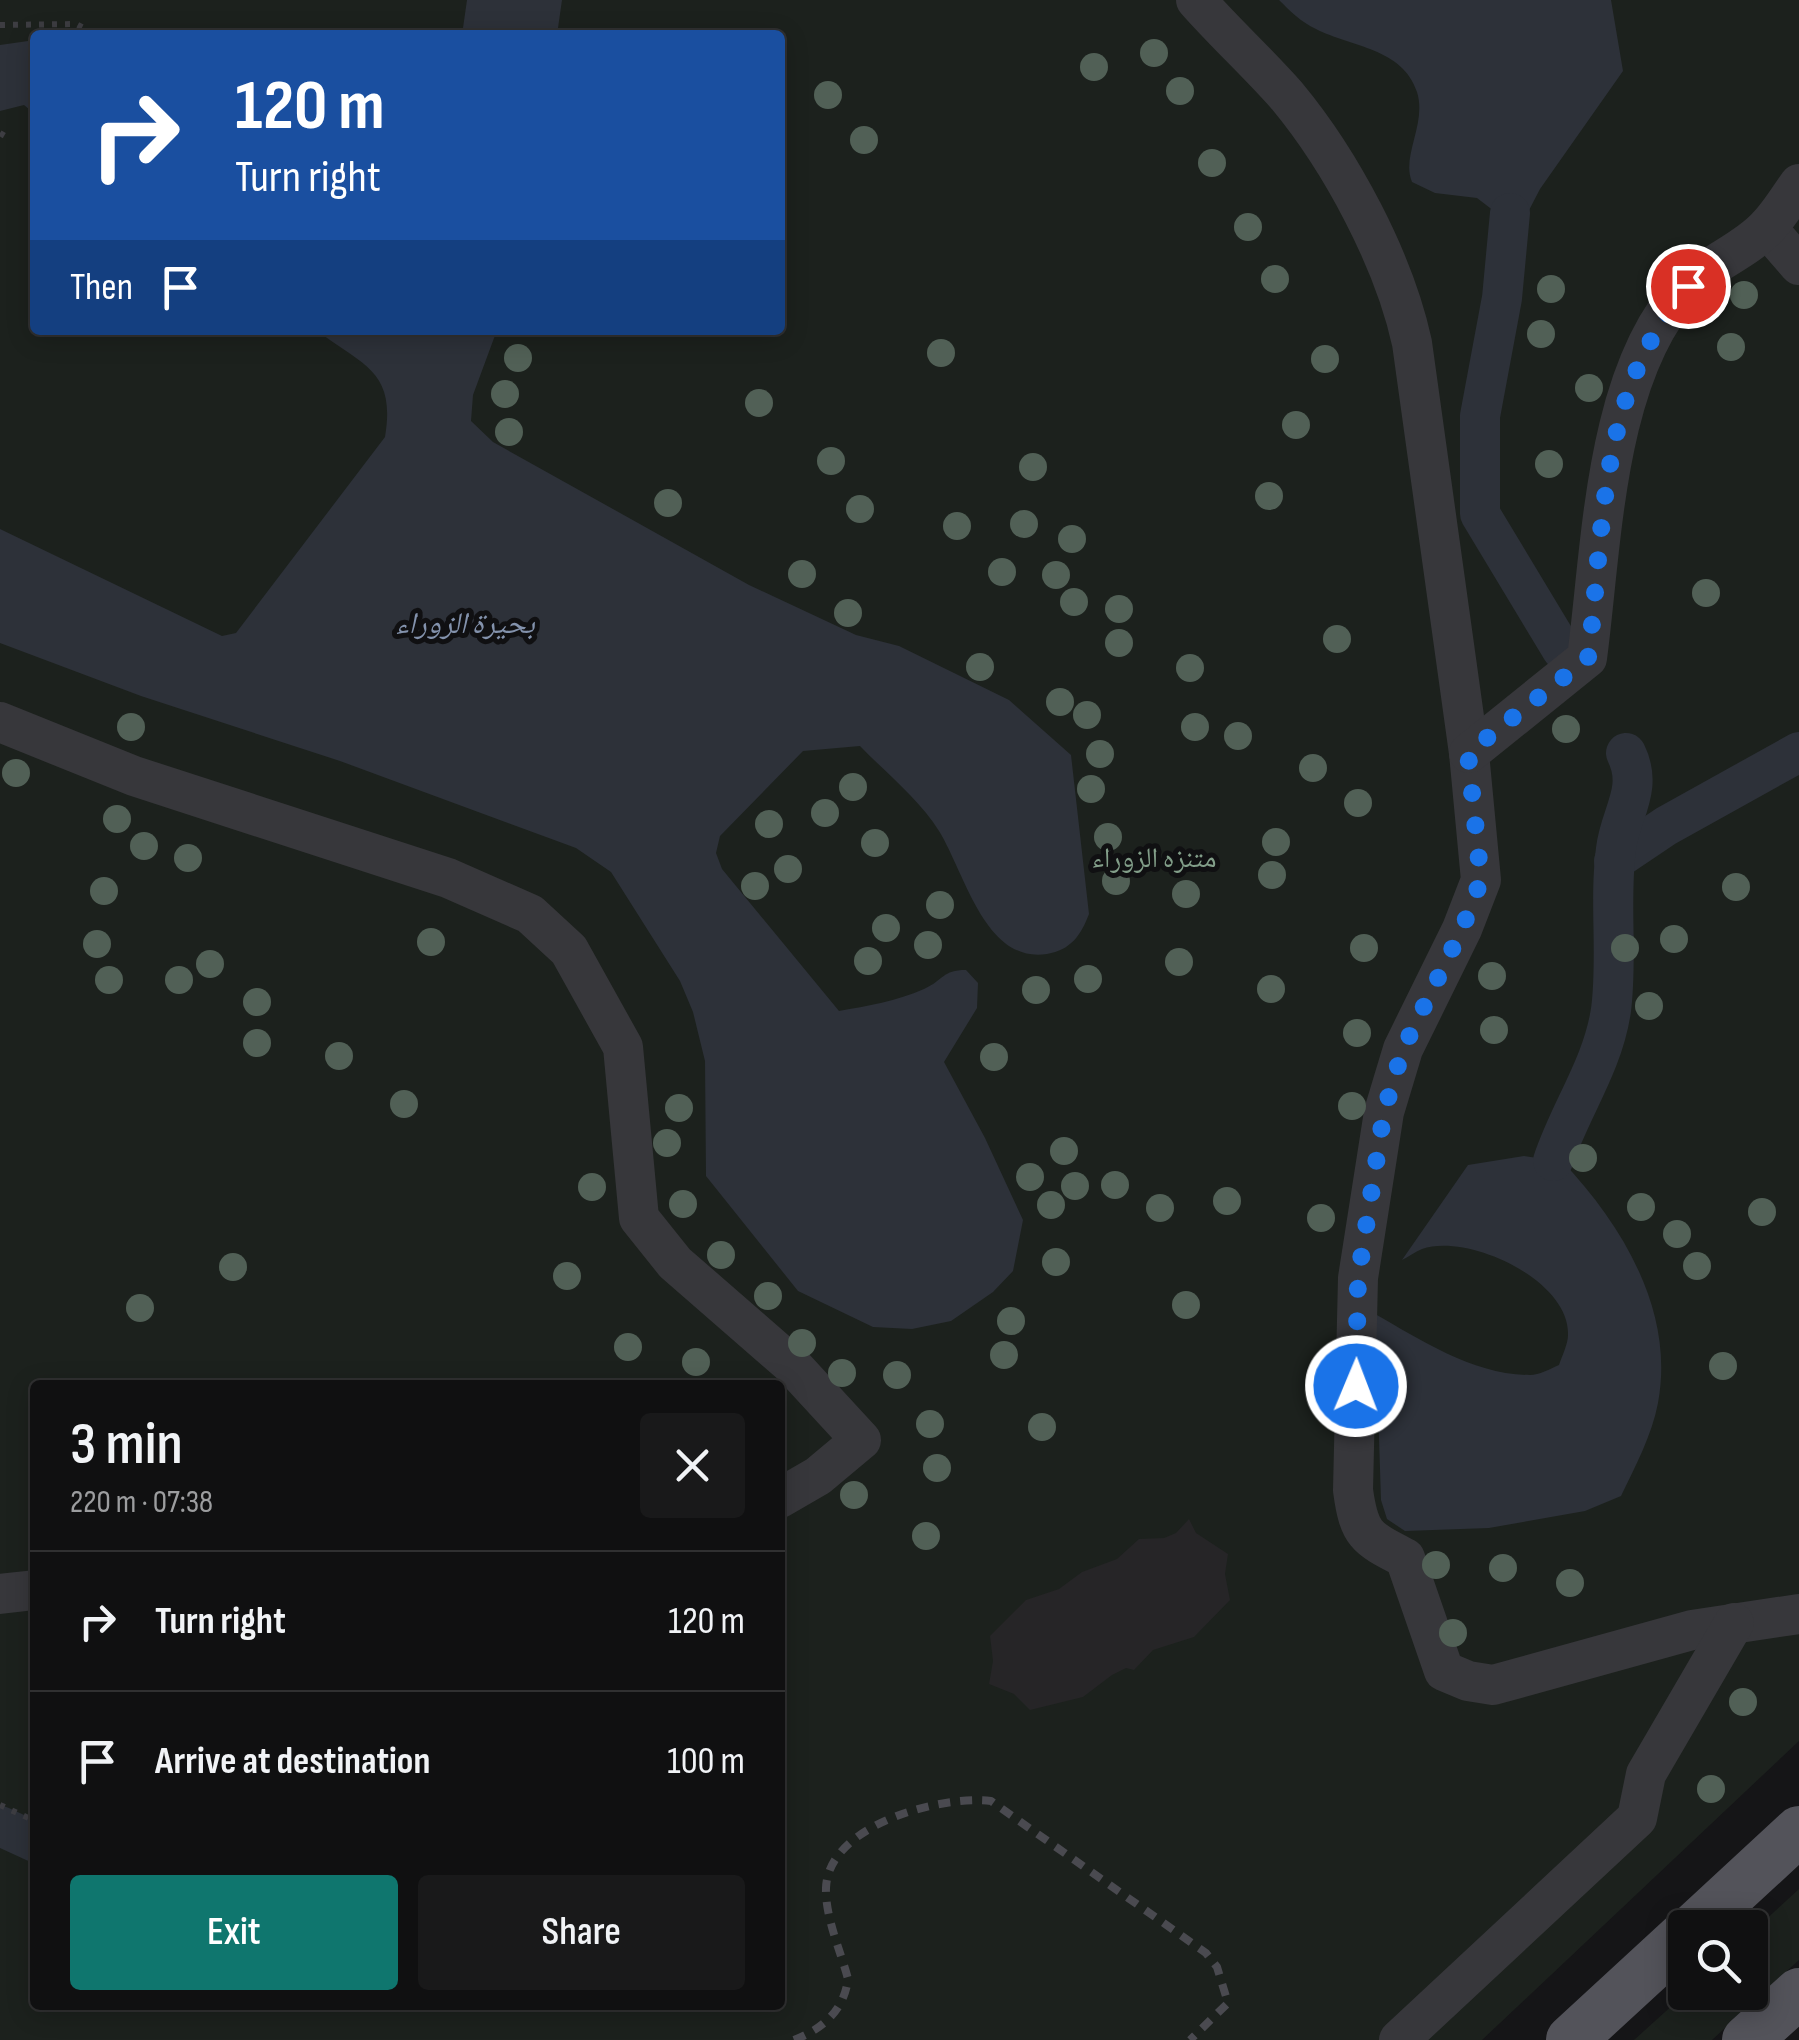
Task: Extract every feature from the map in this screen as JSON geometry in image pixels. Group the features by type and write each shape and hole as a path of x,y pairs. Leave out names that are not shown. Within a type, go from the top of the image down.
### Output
{"main road":[{"path":"1713,1910 1799,1831"},
{"path":"1571,2040 1668,1952"},
{"path":"1747,2040 1799,1993"}],"street":[{"path":"1196,0 1319,136 1401,293 1412,342 1468,753 1481,880 1462,929 1403,1049 1384,1112 1366,1219 1358,1278 1353,1490 1357,1520 1370,1542 1404,1558 1444,1671 1468,1681 1493,1685 1581,1658 1734,1623 1799,1614"},
{"path":"1468,753 1588,658 1611,466 1629,390 1652,337 1688,286 1767,228 1799,184"},
{"path":"1767,228 1799,265"},
{"path":"0,722 134,776 448,878 530,914 570,950 623,1047 639,1218 675,1264 791,1364 861,1440 818,1476 785,1495"},
{"path":"0,1594 30,1591"},
{"path":"1398,2040 1637,1818 1646,1774 1734,1623"}],"path":[{"path":"0,26 76,24 87,30"},
{"path":"0,1805 30,1819"}],"green space":[{"name":"متنزه الزوراء","path":"0,0 1799,0 1799,1741 1482,2040 0,2040"},
{"path":"1799,1889 1799,1960 1768,1989 1768,1917"},
{"path":"1668,2009 1745,2010 1712,2040 1634,2040"}],"water":[{"path":"467,0 562,0 558,30 463,30"},
{"path":"1279,0 1611,0 1623,71 1540,189 1526,216 1494,211 1477,198 1435,193 1412,182 1409,172 1419,104 1410,77 1400,66 1388,57 1311,26"},
{"path":"30,41 30,110 24,105 0,111 0,45"},
{"name":"بحيرة الزوراء","path":"323,335 495,335 473,395 471,421 493,442 749,585 856,635 899,646 1009,700 1071,755 1089,914 1074,940 1055,952 1026,953 1008,945 992,931 939,831 912,797 860,746 803,751 720,836 716,853 722,869 839,1011 903,997 958,970 966,970 978,983 977,1008 944,1062 1023,1220 1013,1271 993,1292 951,1321 912,1329 873,1327 798,1291 706,1176 705,1061 693,1012 680,981 611,872 576,848 0,643 0,529 222,636 236,633 385,437 386,398 373,372"},
{"path":"1524,1156 1563,1162 1606,1214 1639,1272 1659,1336 1661,1369 1652,1427 1621,1496 1585,1511 1489,1528 1405,1531 1387,1519 1381,1500 1375,1314 1468,1363 1509,1373 1545,1372 1559,1365 1566,1346 1564,1315 1553,1296 1513,1265 1464,1248 1442,1246 1422,1249 1402,1260 1468,1165"}],"building":[{"path":"1189,1519 1196,1533 1228,1554 1225,1574 1230,1600 1194,1637 1153,1650 1134,1670 1126,1668 1112,1675 1083,1697 1030,1710 1014,1694 989,1684 993,1661 990,1636 1026,1600 1059,1589 1082,1572 1117,1559 1139,1539 1164,1538 1176,1533"}],"waterway":[{"path":"1510,213 1502,298 1480,416 1480,514 1562,650"},
{"path":"1614,861 1666,826 1799,752"},
{"path":"1553,1161 1601,1050 1611,1010 1614,869 1633,778 1626,753"},
{"path":"0,1826 30,1840"}],"railway":[{"path":"794,2040 830,2017 846,1990 848,1979 826,1899 832,1866 845,1847 890,1819 917,1809 969,1800 991,1801 1206,1953 1217,1967 1228,2003 1190,2040"}],"route":[{"path":"1356,1386 1358,1278 1384,1112 1403,1049 1432,994 1481,880 1468,753 1588,658 1611,466 1629,390 1652,337 1688,286"}]}
